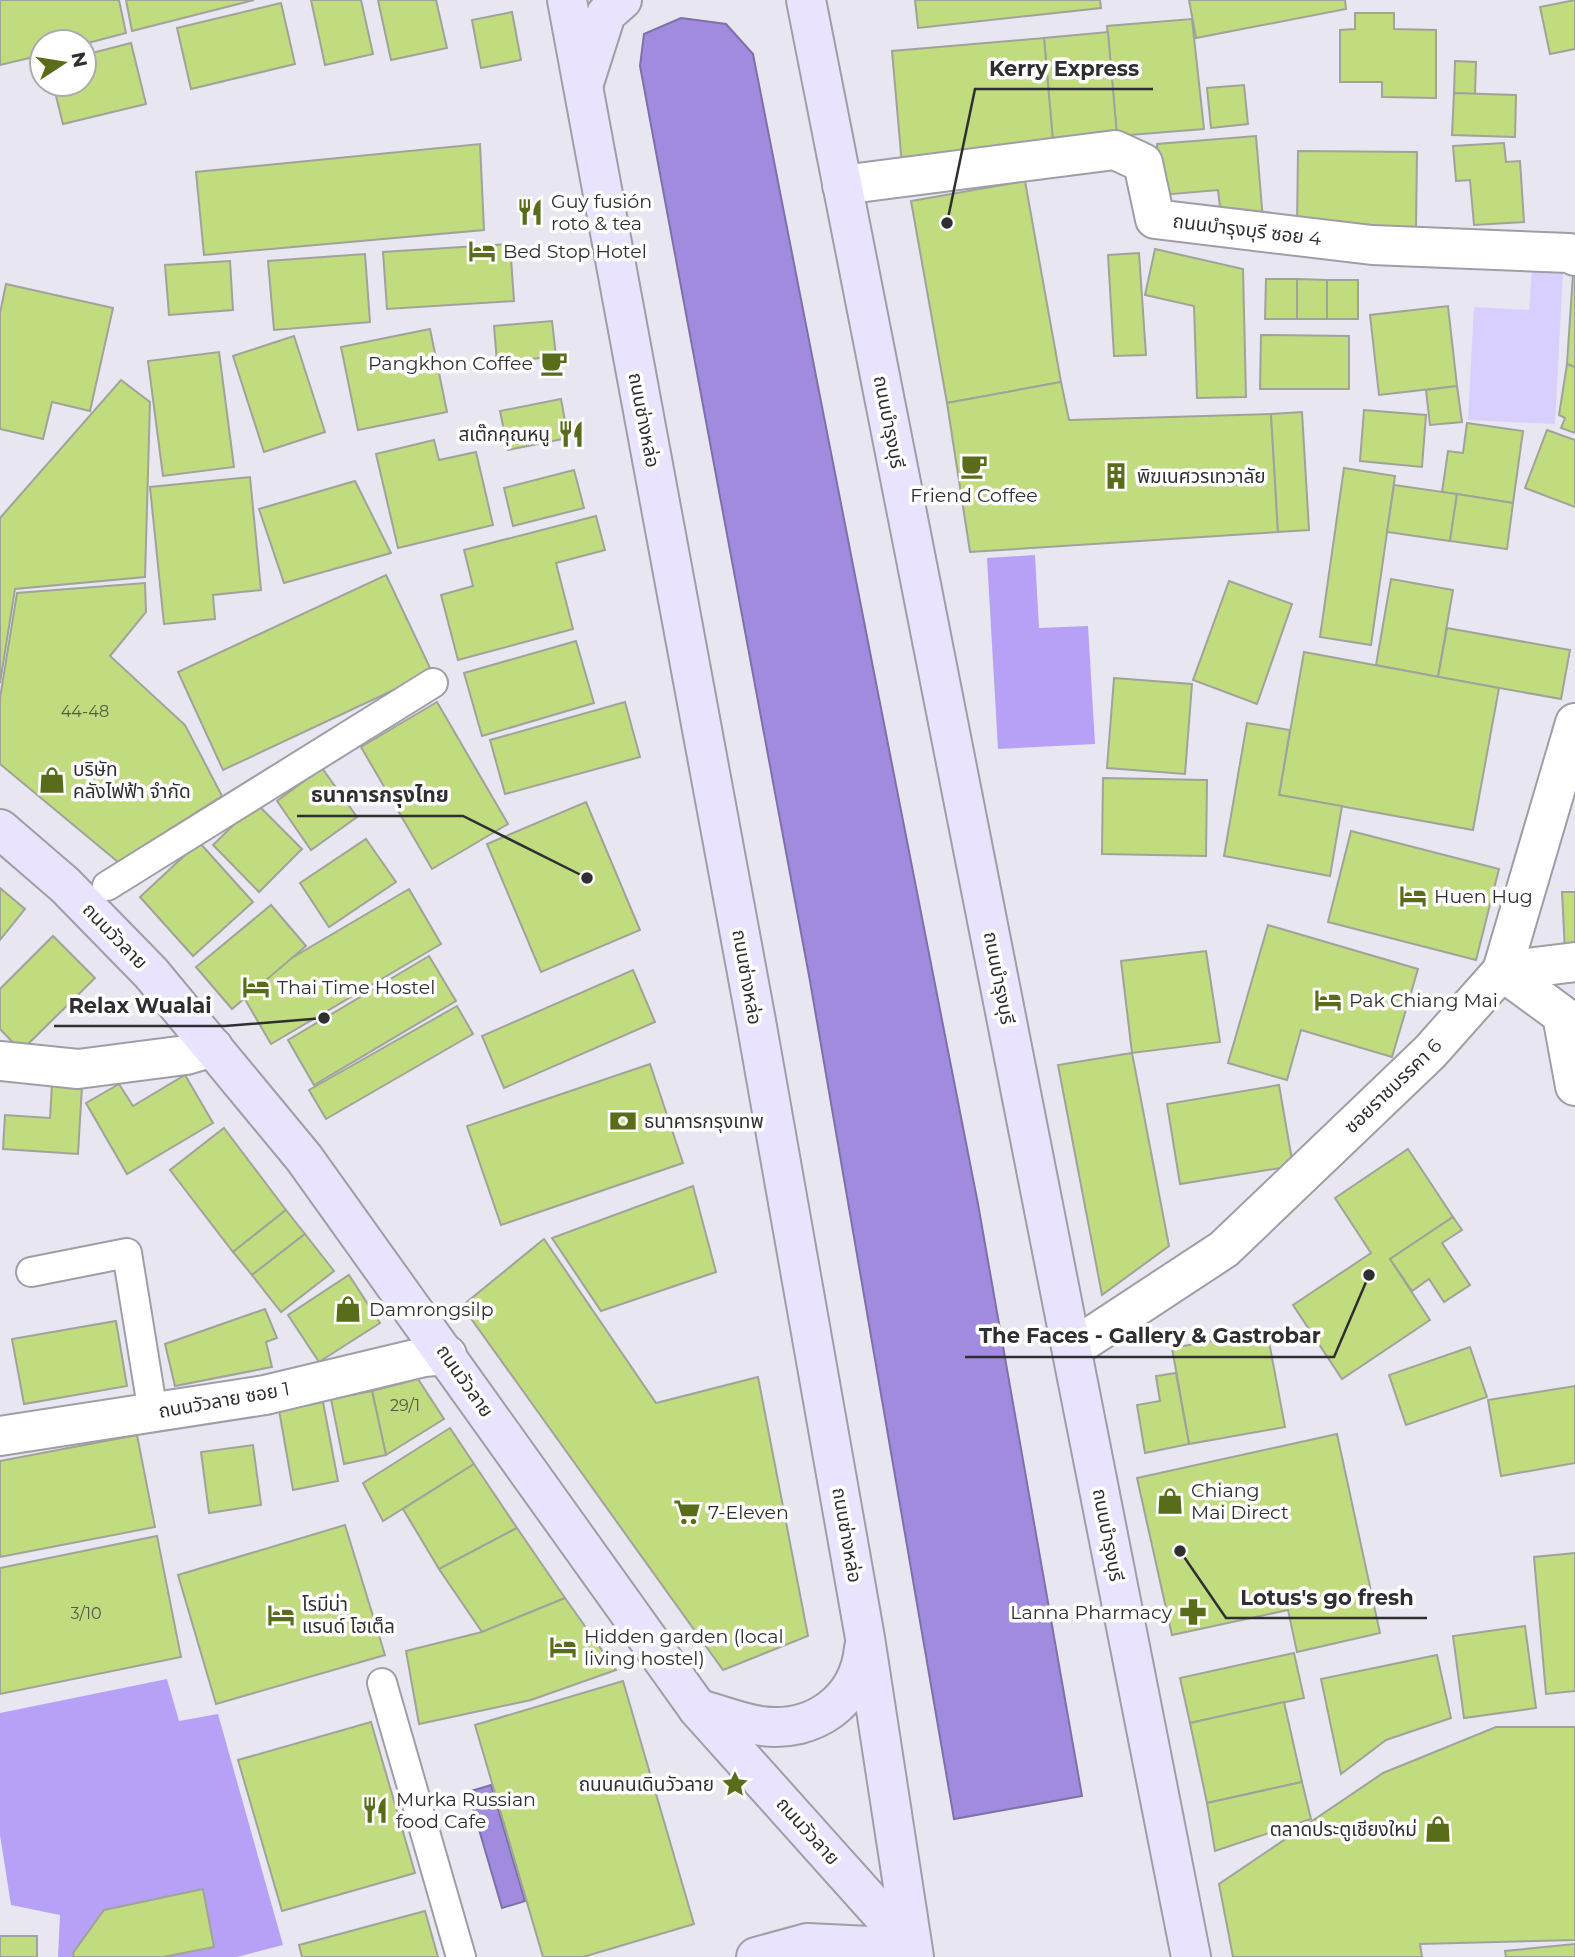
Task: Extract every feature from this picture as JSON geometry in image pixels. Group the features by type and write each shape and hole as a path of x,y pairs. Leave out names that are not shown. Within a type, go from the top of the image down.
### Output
{"main road":[{"name":"ถนนช่างหล่อ","path":"567,0 756,1021 865,1638 913,1953"},
{"path":"582,88 606,14 622,0"},
{"path":"775,0 809,18"},
{"name":"ถนนบำรุงบุรี","path":"809,18 1191,1957"},
{"name":"ถนนวัวลาย","path":"0,829 75,895 151,973 304,1158 698,1709 913,1953"},
{"path":"698,1709 762,1726 800,1724 832,1709 848,1694 862,1670 865,1638"},
{"path":"756,1957 807,1943 913,1953"}],"street":[{"name":"ถนนบำรุงบุรี ซอย 4","path":"842,184 1115,150 1143,163 1155,219 1372,245 1569,253 1575,256"},
{"name":"ซอยราชมรรคา 6","path":"1072,1349 1224,1249 1430,1052 1502,971 1575,723"},
{"path":"1502,971 1575,962"},
{"path":"1502,971 1562,1016 1575,1086"},
{"path":"0,1061 78,1069 186,1055 213,1047"},
{"name":"ถนนวัวลาย ซอย 1","path":"0,1436 265,1395 424,1357 447,1355"}],"lane":[{"path":"107,886 433,683"},
{"path":"31,1272 127,1253 153,1413"},
{"path":"382,1683 461,1957"}],"shaded area":[{"path":"681,18 726,24 753,54 978,1204 1082,1796 954,1819 810,981 640,66 644,34"},
{"path":"1532,269 1563,271 1555,424 1468,420 1474,307 1529,310"},
{"path":"1035,555 1039,628 1088,626 1095,744 998,749 987,558"},
{"path":"167,1679 179,1721 218,1714 283,1945 237,1957 58,1957 60,1915 11,1905 0,1835 0,1713"},
{"path":"491,1785 525,1901 502,1908 468,1792"}],"building":[{"path":"0,0 119,0 126,33 98,40 98,28 28,28 28,58 0,65"},
{"path":"126,0 254,0 132,31"},
{"path":"311,0 361,0 373,54 325,65"},
{"path":"378,0 436,0 447,48 391,60"},
{"path":"915,0 1100,0 1101,8 918,28"},
{"path":"1189,0 1345,0 1346,9 1196,38"},
{"path":"1575,0 1575,49 1550,54 1540,7"},
{"path":"281,3 295,64 191,89 177,28"},
{"path":"512,12 521,60 481,68 472,20"},
{"path":"1355,13 1394,13 1394,29 1436,30 1436,98 1382,97 1382,82 1340,82 1340,30 1355,29"},
{"path":"1192,19 1204,129 1117,136 1107,26"},
{"path":"1108,32 1117,136 1053,142 1044,38"},
{"path":"1044,38 1053,142 902,165 892,51"},
{"path":"131,43 146,104 63,124 56,98 98,98 98,51"},
{"path":"1455,61 1476,62 1475,94 1454,93"},
{"path":"1244,85 1248,124 1211,128 1207,88"},
{"path":"1454,93 1516,95 1515,137 1452,135"},
{"path":"1256,136 1263,220 1222,224 1218,190 1161,195 1157,144"},
{"path":"1504,143 1506,162 1520,161 1524,222 1474,225 1470,180 1456,181 1453,146"},
{"path":"480,144 484,230 204,255 196,172"},
{"path":"1298,151 1417,152 1416,227 1297,226"},
{"path":"1025,181 1061,382 947,403 911,201"},
{"path":"510,244 514,301 387,309 383,252"},
{"path":"1155,249 1243,269 1246,397 1197,398 1194,306 1145,295"},
{"path":"1139,253 1146,355 1114,356 1108,255"},
{"path":"365,254 370,322 274,330 268,261"},
{"path":"230,261 233,310 169,315 165,265"},
{"path":"1573,274 1575,275 1575,367 1567,364"},
{"path":"1266,279 1297,279 1297,319 1265,319"},
{"path":"1297,279 1327,280 1327,319 1297,319"},
{"path":"1327,280 1358,280 1358,319 1327,319"},
{"path":"6,284 113,308 90,411 52,402 43,439 0,429 0,313"},
{"path":"1448,306 1457,386 1379,395 1370,315"},
{"path":"552,321 556,356 497,363 494,326"},
{"path":"430,329 447,412 358,430 341,347"},
{"path":"1261,335 1349,336 1349,389 1260,389"},
{"path":"294,336 325,432 264,452 233,356"},
{"path":"219,352 234,467 163,476 148,361"},
{"path":"1567,364 1575,367 1575,433 1561,428 1565,418 1559,415"},
{"path":"121,380 150,402 145,577 15,589 0,683 0,518"},
{"name":"พิฆเนศวรเทวาลัย","path":"1061,382 1069,420 1271,414 1278,532 970,552 947,403"},
{"path":"1457,386 1462,422 1430,425 1426,390"},
{"path":"561,399 568,438 508,450 500,411"},
{"path":"1364,410 1426,415 1422,467 1360,461"},
{"path":"1302,412 1309,530 1278,532 1271,414"},
{"path":"1467,423 1523,431 1513,503 1442,492 1448,451 1463,453"},
{"path":"1547,430 1575,440 1575,507 1525,488"},
{"path":"434,440 439,460 476,452 493,525 398,548 376,454"},
{"path":"1344,468 1395,476 1371,645 1320,637"},
{"path":"574,470 584,508 513,526 504,488"},
{"path":"250,477 261,590 213,595 215,619 164,624 150,487"},
{"path":"355,481 391,553 284,583 259,509"},
{"path":"1394,485 1457,494 1450,541 1387,532"},
{"path":"1457,494 1513,503 1507,549 1450,541"},
{"path":"596,516 605,550 556,563 573,629 458,660 441,595 473,586 464,550"},
{"path":"386,575 432,672 223,770 178,672"},
{"path":"1391,579 1453,590 1438,677 1376,665"},
{"path":"1229,581 1292,604 1257,704 1193,680"},
{"path":"145,583 146,612 110,656 185,725 222,796 118,862 0,764 0,698 17,593"},
{"path":"1447,628 1570,650 1561,699 1438,677"},
{"path":"576,641 594,703 482,736 464,673"},
{"path":"1304,652 1499,688 1473,830 1279,795"},
{"path":"1114,678 1192,684 1185,774 1107,768"},
{"path":"437,702 508,824 432,869 361,747"},
{"path":"625,702 640,757 505,794 490,740"},
{"path":"1247,723 1290,730 1279,795 1342,806 1330,876 1224,856"},
{"path":"322,768 357,817 311,850 277,801"},
{"path":"1103,778 1207,780 1206,856 1102,854"},
{"path":"586,802 640,930 541,972 487,844"},
{"path":"256,803 302,849 259,892 213,845"},
{"name":"Huen Hug","path":"1351,831 1499,869 1476,960 1328,922"},
{"path":"366,839 396,882 329,927 300,883"},
{"path":"199,842 253,902 193,956 140,897"},
{"path":"0,888 25,909 0,940"},
{"path":"409,889 441,944 271,1044 239,989"},
{"path":"1562,892 1575,892 1575,951 1565,951"},
{"path":"271,905 306,946 232,1009 196,967"},
{"name":"Pak Chiang Mai","path":"1268,925 1418,969 1392,1057 1301,1030 1287,1080 1228,1063"},
{"path":"53,936 95,978 21,1051 0,1029 0,989"},
{"path":"1206,951 1220,1042 1132,1053 1121,961"},
{"path":"429,956 456,1001 314,1085 288,1040"},
{"path":"633,970 655,1022 504,1088 482,1036"},
{"path":"457,1006 473,1034 326,1119 309,1090"},
{"path":"1132,1053 1169,1246 1102,1295 1058,1065"},
{"path":"650,1064 683,1163 501,1225 467,1126"},
{"path":"185,1075 213,1123 127,1174 86,1103 119,1084 133,1106"},
{"path":"52,1084 82,1086 78,1154 3,1149 5,1115 50,1118"},
{"path":"1279,1085 1293,1166 1180,1184 1167,1104"},
{"path":"224,1128 286,1210 233,1252 170,1170"},
{"path":"1408,1149 1453,1217 1390,1259 1430,1320 1342,1379 1293,1305 1371,1253 1335,1198"},
{"path":"693,1186 716,1272 601,1311 552,1238"},
{"path":"286,1210 305,1234 252,1275 233,1252"},
{"path":"1453,1217 1462,1230 1442,1243 1470,1285 1444,1302 1429,1279 1412,1291 1390,1259"},
{"path":"305,1234 334,1271 281,1312 252,1275"},
{"path":"544,1239 656,1403 758,1377 808,1636 723,1670 462,1306"},
{"path":"349,1275 380,1323 319,1362 288,1315"},
{"path":"265,1309 277,1338 266,1342 272,1367 175,1386 165,1344"},
{"path":"116,1321 127,1386 24,1404 12,1339"},
{"path":"1267,1331 1285,1427 1189,1444 1172,1348"},
{"path":"1470,1347 1487,1397 1406,1425 1389,1375"},
{"path":"1176,1373 1189,1444 1145,1453 1137,1405 1160,1401 1156,1376"},
{"path":"418,1379 444,1419 386,1455 372,1391"},
{"path":"1575,1386 1575,1463 1501,1476 1488,1400"},
{"path":"372,1391 386,1455 344,1464 331,1399"},
{"path":"323,1402 338,1481 293,1490 279,1410"},
{"path":"450,1428 474,1464 383,1521 363,1483"},
{"path":"1337,1434 1380,1633 1297,1652 1288,1610 1172,1635 1137,1478"},
{"path":"137,1435 155,1527 0,1557 0,1461"},
{"path":"253,1445 261,1505 209,1513 201,1452"},
{"path":"474,1464 517,1528 439,1569 403,1509"},
{"name":"โรมีน่า แรนด์ โฮเต็ล","path":"345,1525 385,1655 216,1704 178,1575"},
{"path":"517,1528 565,1598 482,1632 439,1569"},
{"path":"157,1536 181,1657 0,1694 0,1568"},
{"path":"1575,1553 1575,1691 1546,1694 1534,1557"},
{"path":"565,1598 616,1670 531,1700 419,1724 406,1651 482,1632"},
{"path":"1525,1626 1536,1708 1464,1718 1453,1636"},
{"path":"1294,1653 1304,1698 1190,1723 1180,1678"},
{"path":"1437,1655 1451,1718 1386,1740 1341,1774 1321,1679"},
{"path":"623,1681 694,1924 583,1957 543,1957 475,1725"},
{"path":"1284,1702 1302,1782 1207,1803 1190,1723"},
{"path":"371,1722 415,1873 282,1911 238,1760"},
{"name":"ตลาดประตูเชียงใหม่","path":"1496,1727 1575,1727 1575,1940 1420,1944 1422,1957 1233,1957 1219,1884 1383,1773"},
{"path":"1302,1782 1311,1819 1215,1851 1207,1803"},
{"path":"203,1889 214,1947 163,1957 74,1957 73,1953 104,1910"},
{"path":"425,1911 438,1957 302,1957 299,1945"},
{"path":"0,1936 37,1936 37,1957 0,1957"},
{"path":"1575,1944 1575,1957 1506,1957 1505,1951"}],"place":[{"name":"Guy fusión roto & tea","path":"530,212"},
{"name":"Kerry Express","path":"947,223"},
{"name":"Bed Stop Hotel","path":"482,251"},
{"name":"Pangkhon Coffee","path":"554,363"},
{"name":"สเต๊กคุณหนู","path":"571,434"},
{"name":"Friend Coffee","path":"974,466"},
{"name":"พิฆเนศวรเทวาลัย","path":"1116,476"},
{"name":"บริษัท คลังไฟฟ้า จำกัด","path":"52,780"},
{"name":"ธนาคารกรุงไทย","path":"587,878"},
{"name":"Huen Hug","path":"1413,896"},
{"name":"Thai Time Hostel","path":"256,987"},
{"name":"Pak Chiang Mai","path":"1328,1000"},
{"name":"Relax Wualai","path":"324,1018"},
{"name":"ธนาคารกรุงเทพ","path":"623,1121"},
{"name":"The Faces - Gallery & Gastrobar","path":"1369,1275"},
{"name":"Damrongsilp","path":"348,1309"},
{"name":"Chiang Mai Direct","path":"1170,1501"},
{"name":"7-Eleven","path":"687,1512"},
{"name":"Lotus's go fresh","path":"1180,1551"},
{"name":"Lanna Pharmacy","path":"1193,1612"},
{"name":"โรมีน่า แรนด์ โฮเต็ล","path":"281,1615"},
{"name":"Hidden garden (local living hostel)","path":"563,1647"},
{"name":"ถนนคนเดินวัวลาย","path":"735,1784"},
{"name":"Murka Russian food Cafe","path":"375,1810"},
{"name":"ตลาดประตูเชียงใหม่","path":"1438,1829"}]}
